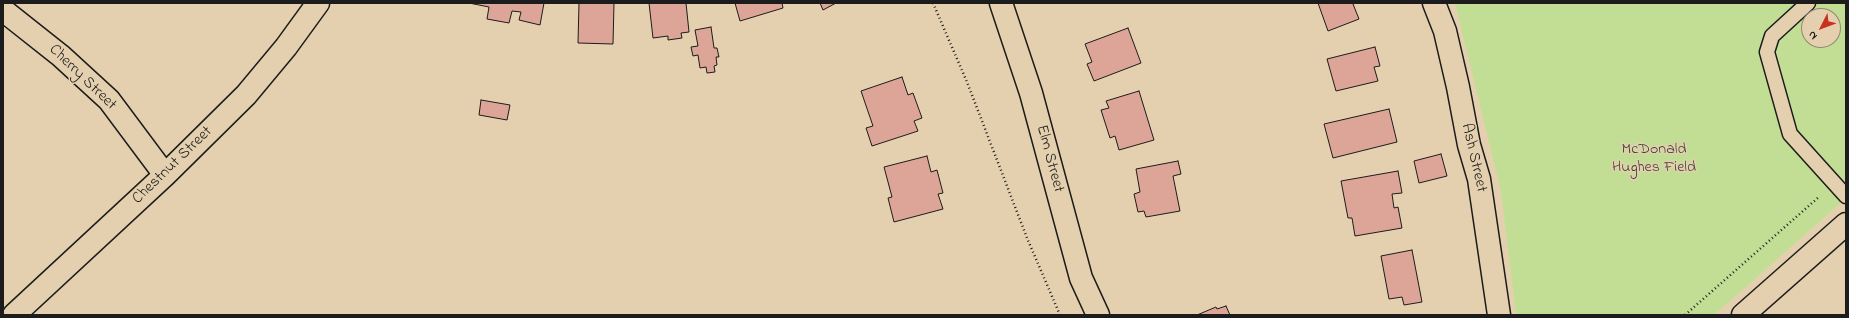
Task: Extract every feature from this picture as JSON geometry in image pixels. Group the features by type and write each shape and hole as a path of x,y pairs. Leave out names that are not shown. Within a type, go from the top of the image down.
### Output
{"street":[{"name":"Chestnut Street","path":"14,315 165,175 246,95 286,47 318,3"},
{"name":"Elm Street","path":"1001,3 1031,94 1081,278 1098,315"},
{"name":"Ash Street","path":"1434,3 1445,30 1458,87 1468,145 1479,179 1499,315"},
{"name":"Cherry Street","path":"3,10 61,56 109,100 165,175"},
{"path":"1743,315 1846,224"}],"lane":[{"path":"1808,3 1772,36 1767,52 1790,134 1846,196"}],"path":[{"path":"933,3 967,82 1027,238 1060,315"},
{"path":"1685,315 1834,184"}],"green space":[{"name":"McDonald Hughes Field","path":"1455,3 1846,3 1846,198 1714,315 1516,315 1501,191"}],"building":[{"path":"469,3 544,3 540,25 519,20 521,12 512,11 509,23 487,19 489,7"},
{"path":"579,3 614,3 613,44 578,43"},
{"path":"649,3 686,3 689,32 681,33 682,38 668,40 668,36 653,38"},
{"path":"735,3 782,3 783,8 740,21"},
{"path":"820,3 836,3 823,10"},
{"path":"1318,3 1355,3 1353,4 1359,19 1328,31"},
{"path":"711,27 714,48 717,48 719,57 716,57 717,65 714,66 715,72 707,73 706,67 700,68 698,55 693,56 691,47 698,46 695,30"},
{"path":"1128,28 1141,63 1094,81 1087,64 1092,62 1085,44"},
{"path":"1375,47 1380,66 1374,67 1378,81 1336,91 1327,59"},
{"path":"902,77 908,95 913,93 922,118 914,121 918,131 872,146 866,128 873,126 861,91"},
{"path":"1139,91 1154,140 1119,150 1115,136 1110,138 1101,110 1109,108 1106,101"},
{"path":"481,100 510,105 507,120 479,115"},
{"path":"1389,109 1397,142 1333,158 1324,124"},
{"path":"1441,154 1447,176 1419,183 1414,161"},
{"path":"927,156 931,172 937,170 943,193 938,194 943,209 894,222 888,198 892,197 884,167"},
{"path":"1178,161 1181,174 1173,176 1180,211 1146,217 1144,211 1138,212 1134,194 1140,192 1136,169"},
{"path":"1398,171 1402,193 1392,194 1394,208 1398,207 1402,228 1355,236 1352,218 1348,218 1341,181"},
{"path":"1412,250 1422,302 1404,305 1402,297 1389,299 1381,256"},
{"path":"1226,306 1230,315 1197,315 1216,307 1217,309"}]}
